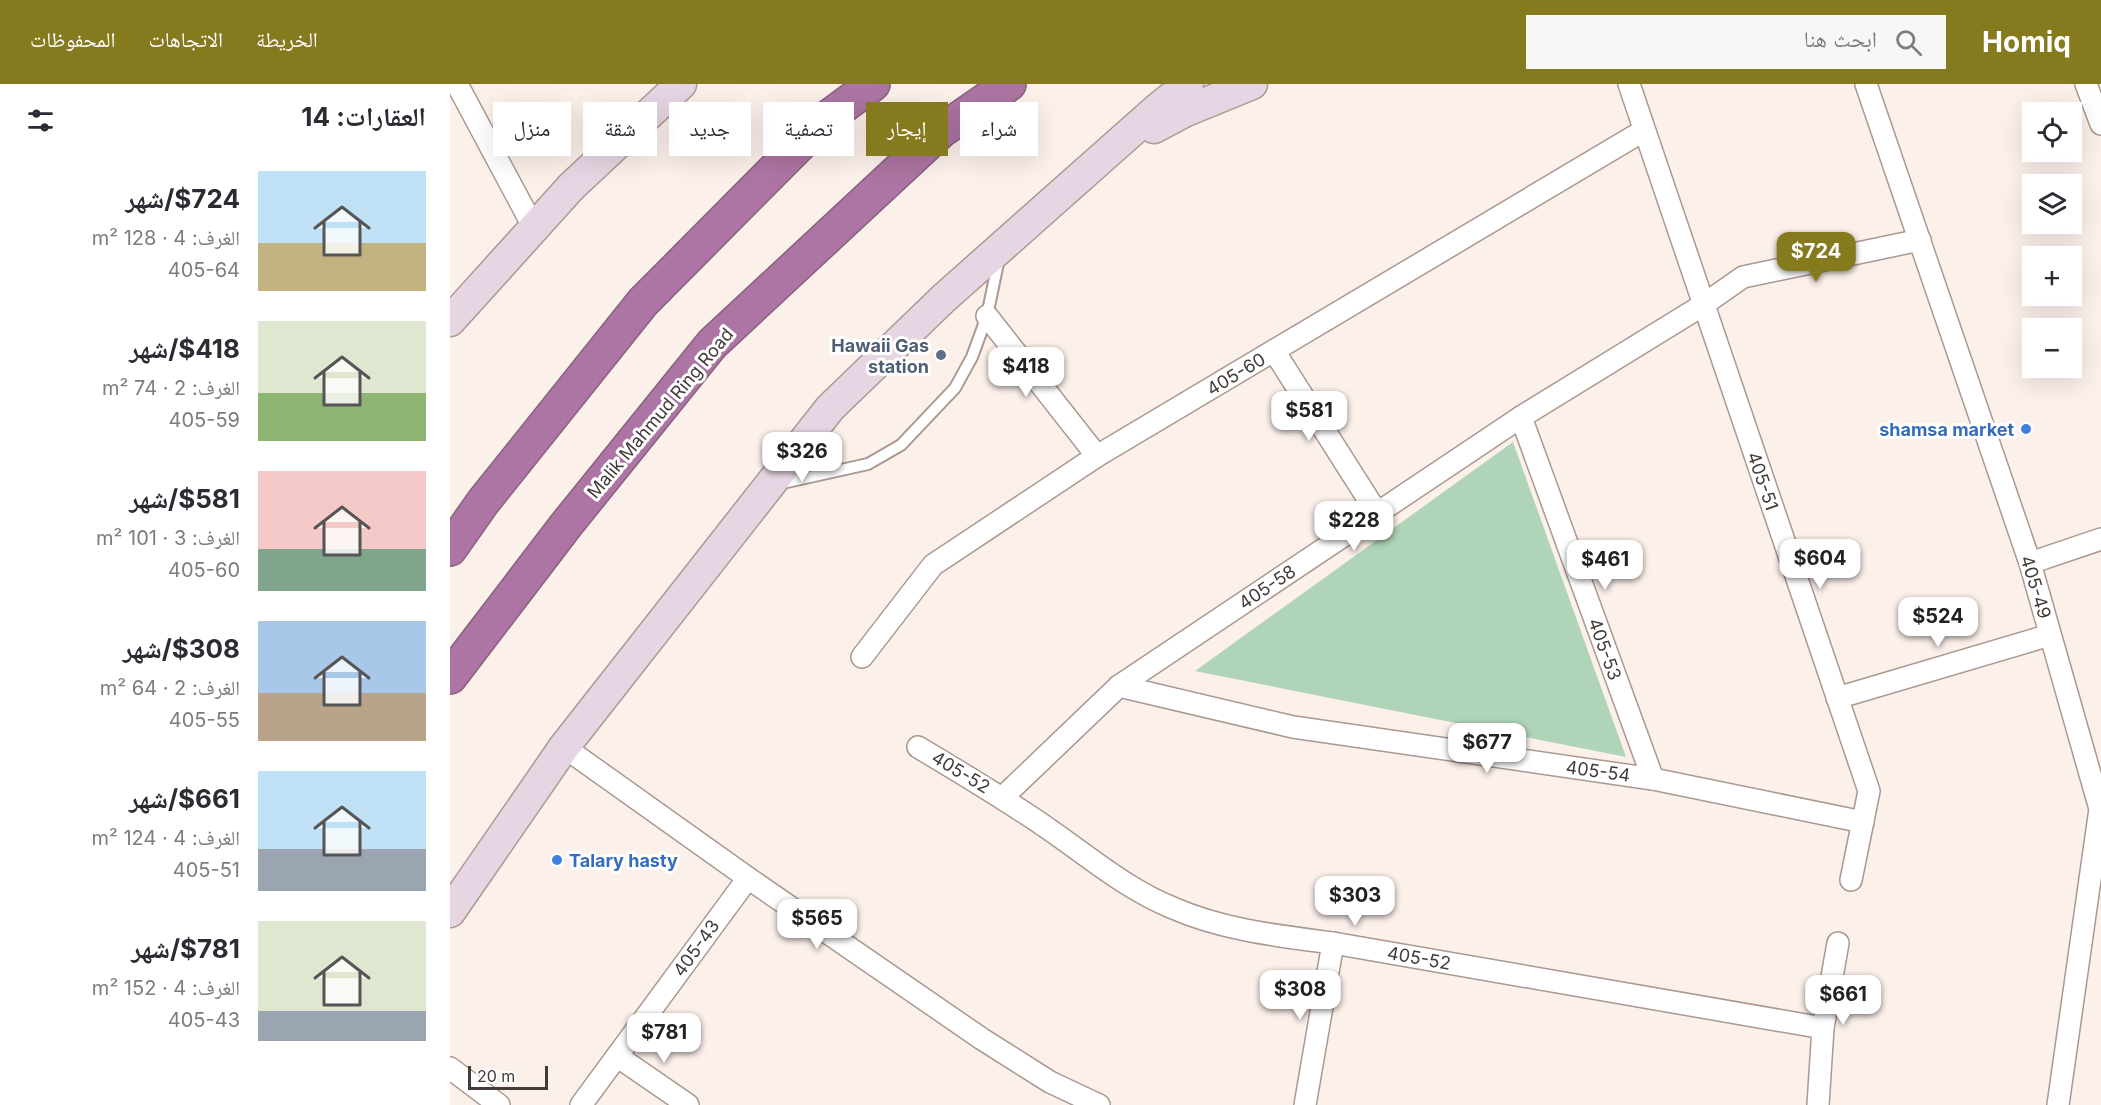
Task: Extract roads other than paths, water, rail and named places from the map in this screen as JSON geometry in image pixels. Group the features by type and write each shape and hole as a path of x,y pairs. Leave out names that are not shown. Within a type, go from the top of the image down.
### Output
{"highway":[{"path":"450,549 483,502 643,302 823,121 873,84"},
{"name":"Malik Mahmud Ring Road","path":"450,677 566,525 712,344 941,131 1008,84"}],"main road":[{"path":"450,321 571,187 681,84"},
{"path":"450,912 564,747 830,408 944,298 1188,84"},
{"path":"1114,148 1186,111 1252,84"}],"street":[{"path":"457,84 534,228"},
{"name":"405-51","path":"1629,84 1643,131 1869,791 1851,880"},
{"name":"405-49","path":"1866,84 2030,563 2050,635 2096,773 2100,809 2058,1105"},
{"path":"2086,84 2101,121"},
{"name":"405-60","path":"862,657 933,565 1097,456 1643,131"},
{"name":"405-58","path":"1003,797 1119,686 1521,417 1703,305 1743,277 1920,240"},
{"path":"987,316 1097,456"},
{"path":"1274,351 1377,513"},
{"name":"405-53","path":"1521,417 1653,779"},
{"path":"2030,563 2101,539"},
{"path":"1837,698 2050,635"},
{"name":"405-54","path":"1119,686 1293,727 1653,779 1863,822"},
{"path":"564,747 982,1040 1050,1082 1099,1105"},
{"name":"405-52","path":"918,747 1003,797 1137,891 1173,909 1218,923 1272,935 1333,943 1823,1028"},
{"name":"405-43","path":"581,1105 748,878"},
{"path":"1305,1105 1333,943"},
{"path":"1818,1105 1823,1028 1838,943"},
{"path":"618,1056 687,1105"},
{"path":"450,1068 499,1105"}],"lane":[{"path":"769,486 868,464 901,445 956,388 972,357 987,316 1001,247"}],"place":[{"name":"Hawaii Gas station","path":"941,355"},
{"name":"shamsa market","path":"2026,429"},
{"name":"Talary hasty","path":"557,860"}]}
